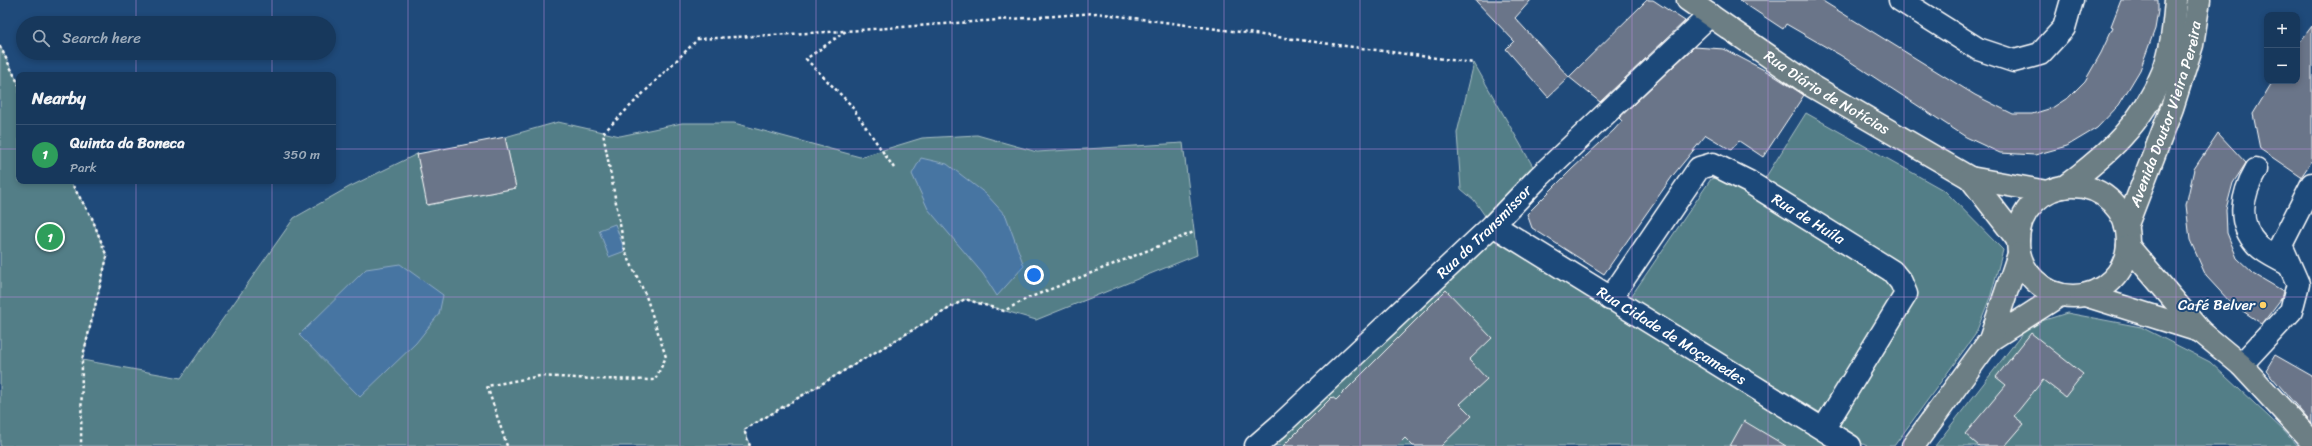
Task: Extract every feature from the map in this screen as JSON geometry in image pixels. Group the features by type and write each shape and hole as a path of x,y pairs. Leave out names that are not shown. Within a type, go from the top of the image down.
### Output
{"main road":[{"name":"Rua Diário de Notícias","path":"1688,0 1812,86 1970,178"},
{"name":"Avenida Doutor Vieira Pereira","path":"2056,190 2120,141 2142,111 2163,72 2172,38 2176,0"},
{"name":"Avenida Doutor Vieira Pereira","path":"2127,236 2172,108 2192,45 2199,0"},
{"path":"1970,178 2056,190 2080,187 2096,192 2109,200 2120,212 2127,236 2125,259 2119,272 2110,282 2098,290 2085,295"},
{"path":"1970,178 2019,247 2025,268 2034,280 2046,289 2060,294 2085,295 2200,331"},
{"path":"1912,446 1990,340 2019,247 2020,225 2026,212 2035,201 2056,190"},
{"path":"2127,236 2200,331 2241,366 2312,442"},
{"path":"1990,340 2060,294"}],"street":[{"path":"1900,0 1978,49 2014,62 2040,54 2064,28 2072,0"},
{"name":"Rua do Transmissor","path":"1256,446 1493,225 1539,177 1710,15"},
{"name":"Rua de Huíla","path":"1610,300 1699,168 1713,164 1749,182 1892,271 1906,294 1824,428"},
{"path":"2256,170 2243,197 2243,216 2248,232 2257,245 2289,265"},
{"path":"2241,366 2291,311 2298,284 2281,245 2312,184"},
{"name":"Rua Cidade de Moçamedes","path":"1493,225 1610,300 1824,428 1850,446"}],"path":[{"path":"507,446 487,386 540,376 655,380 666,357 646,296 625,251 603,133 698,39 846,31 1096,13 1474,63"},
{"path":"846,31 806,59 850,104 894,168"},
{"path":"0,46 16,79"},
{"path":"72,184 92,218 107,257 82,360 80,446"},
{"path":"750,446 744,430 965,299 1004,311 1026,299 1194,232"}],"green space":[{"path":"0,46 16,79 16,184 72,184 92,218 107,257 82,360 181,378 294,218 349,187 417,154 428,205 516,188 505,137 558,122 620,136 682,123 734,123 860,157 922,138 977,135 1037,152 1183,143 1197,255 1036,320 965,299 744,430 750,446 0,446"},
{"path":"1474,63 1539,177 1493,225 1845,446 1256,446 1492,226 1474,200 1461,189 1457,133"},
{"path":"1806,113 1945,191 2003,250 1991,295 1975,335 1894,446 1867,446 1853,439 1824,415 1630,298 1711,179 1724,175 1757,191"},
{"path":"2067,313 2141,327 2210,362 2284,431 2297,446 1935,446 2029,325"}],"water":[{"path":"921,158 947,164 986,194 1006,216 1024,266 997,296 983,274 928,209 912,174"},
{"path":"615,224 625,251 609,257 599,230"},
{"path":"400,264 443,295 439,314 416,343 360,397 299,335 366,269"}],"building":[{"path":"1475,0 1531,0 1515,18 1569,77 1548,97 1506,49 1514,41"},
{"path":"1647,0 1653,0 1685,21 1600,102 1569,77"},
{"path":"1739,0 1821,0 1975,95 2013,114 2032,114 2052,108 2069,97 2085,81 2101,53 2113,27 2111,26 2121,0 2158,0 2158,11 2155,29 2140,70 2119,105 2097,128 2067,146 2035,155 2000,153 1966,137 1840,55 1786,24 1783,29"},
{"path":"2312,26 2312,161 2301,177 2260,149 2253,114 2271,84 2300,84 2300,42"},
{"path":"1694,47 1724,49 1768,72 1804,95 1763,157 1739,141 1731,150 1706,135 1674,174 1604,274 1532,228 1527,214 1614,130 1622,121 1619,118"},
{"path":"2218,133 2246,163 2233,183 2226,209 2227,233 2237,258 2254,274 2283,291 2281,299 2262,324 2231,303 2206,276 2190,240 2186,205 2194,169"},
{"path":"505,137 516,188 427,205 417,154"},
{"path":"1446,290 1492,338 1469,360 1487,379 1460,404 1472,416 1441,446 1413,446 1405,438 1397,446 1283,446 1332,397 1336,400"},
{"path":"2031,333 2083,374 2065,397 2043,380 2014,416 2024,424 2005,446 1979,446 1965,434 2006,385 1996,377"},
{"path":"2275,355 2312,376 2312,424 2266,370"},
{"path":"1744,421 1786,446 1730,446"}],"place":[{"name":"Quinta da Boneca","path":"50,237"},
{"name":"Café Belver","path":"2263,305"}]}
